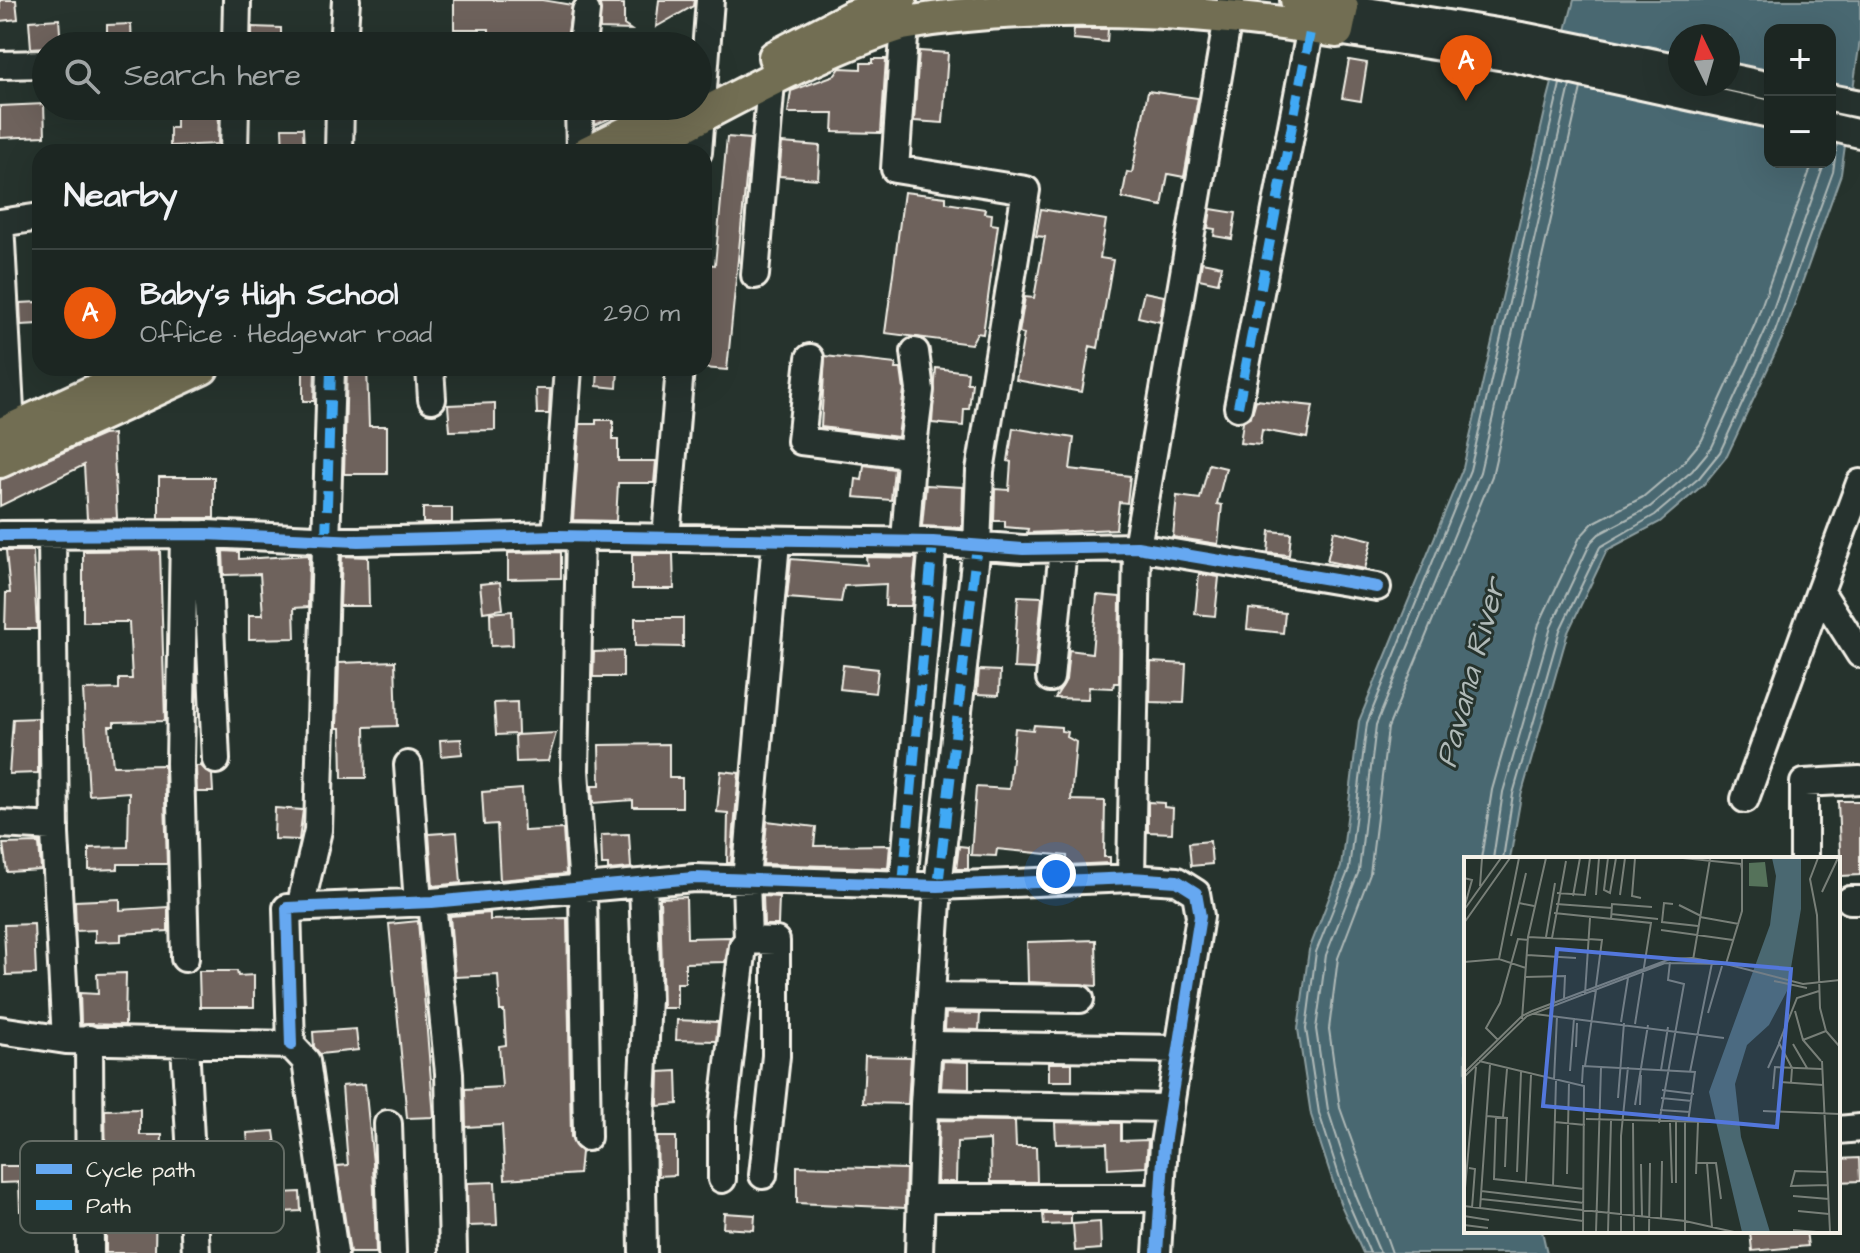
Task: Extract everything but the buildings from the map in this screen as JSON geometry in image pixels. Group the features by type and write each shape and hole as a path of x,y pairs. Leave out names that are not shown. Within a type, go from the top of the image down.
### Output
{"main road":[{"path":"712,95 852,17 1083,2 1323,10"},
{"path":"712,99 771,82 861,39 903,12"},
{"path":"606,144 660,120"},
{"path":"644,144 675,120"},
{"path":"8,444 182,376"},
{"path":"8,444 95,379"}],"street":[{"path":"236,32 237,0"},
{"path":"344,32 346,0"},
{"path":"706,32 710,0"},
{"path":"1131,878 1137,547 1230,7"},
{"path":"1238,407 1323,10 1520,48 1668,66"},
{"path":"584,32 586,11"},
{"path":"903,12 895,169 1026,190 980,471 977,545 938,886 924,1104 919,1253"},
{"path":"1520,48 1764,112"},
{"path":"0,65 32,64"},
{"path":"1740,80 1764,85"},
{"path":"755,275 771,82"},
{"path":"1836,99 1860,104"},
{"path":"234,144 235,120"},
{"path":"339,144 340,120"},
{"path":"579,120 580,144"},
{"path":"697,120 698,144"},
{"path":"1836,128 1860,134"},
{"path":"8,444 0,223 32,218"},
{"path":"905,541 920,390 915,352"},
{"path":"810,358 801,441 899,453 911,461"},
{"path":"300,908 318,830 331,376"},
{"path":"431,376 432,399"},
{"path":"568,376 568,537 575,770 583,890 587,1137"},
{"path":"666,538 679,376"},
{"path":"1745,799 1860,483"},
{"path":"52,534 55,827 78,1040 84,1141"},
{"path":"0,535 195,534 326,540 666,538 776,542 905,541 1063,549 1137,547 1377,587"},
{"path":"195,534 216,760"},
{"path":"185,958 180,763 195,534"},
{"path":"722,1179 722,1122 743,946 748,940 746,880 776,542"},
{"path":"903,885 933,542"},
{"path":"1050,678 1063,549"},
{"path":"1820,591 1860,654"},
{"path":"408,765 449,1073 453,1253"},
{"path":"1804,857 1804,783 1860,780"},
{"path":"0,824 55,827"},
{"path":"334,1253 306,1061 291,1045 287,908 425,902 694,878 938,886 1131,878 1177,881 1196,893 1199,904 1170,1108 1157,1253"},
{"path":"643,883 647,998 641,1119 643,1253"},
{"path":"748,940 776,941 776,1056 763,1175"},
{"path":"931,997 1080,999"},
{"path":"0,1030 78,1040 291,1045"},
{"path":"185,1043 190,1141"},
{"path":"928,1045 1179,1049"},
{"path":"924,1104 1170,1108"},
{"path":"388,1124 392,1253"},
{"path":"1840,1130 1860,1128"},
{"path":"921,1198 1161,1198"},
{"path":"89,1233 90,1253"},
{"path":"195,1233 196,1253"}],"water":[{"name":"Pavana River","path":"1574,0 1860,0 1860,40 1841,174 1783,336 1727,456 1704,484 1660,522 1607,550 1568,632 1521,796 1510,857 1464,857 1464,1233 1542,1233 1547,1253 1363,1253 1340,1203 1311,1115 1298,1029 1309,950 1341,867 1359,721 1463,468 1548,98"}],"marked path":[{"path":"1238,407 1311,27"},
{"path":"326,540 331,376"},
{"path":"903,885 933,542"},
{"path":"938,886 977,545"}],"cycle path":[{"path":"0,535 206,534 358,541 556,536 933,542 1023,549 1137,547 1377,587"},
{"path":"291,1045 287,908 432,902 694,878 938,886 1131,878 1177,881 1196,893 1200,916 1164,1144 1157,1253"}],"place":[{"name":"Baby's High School","path":"1466,101"}]}
